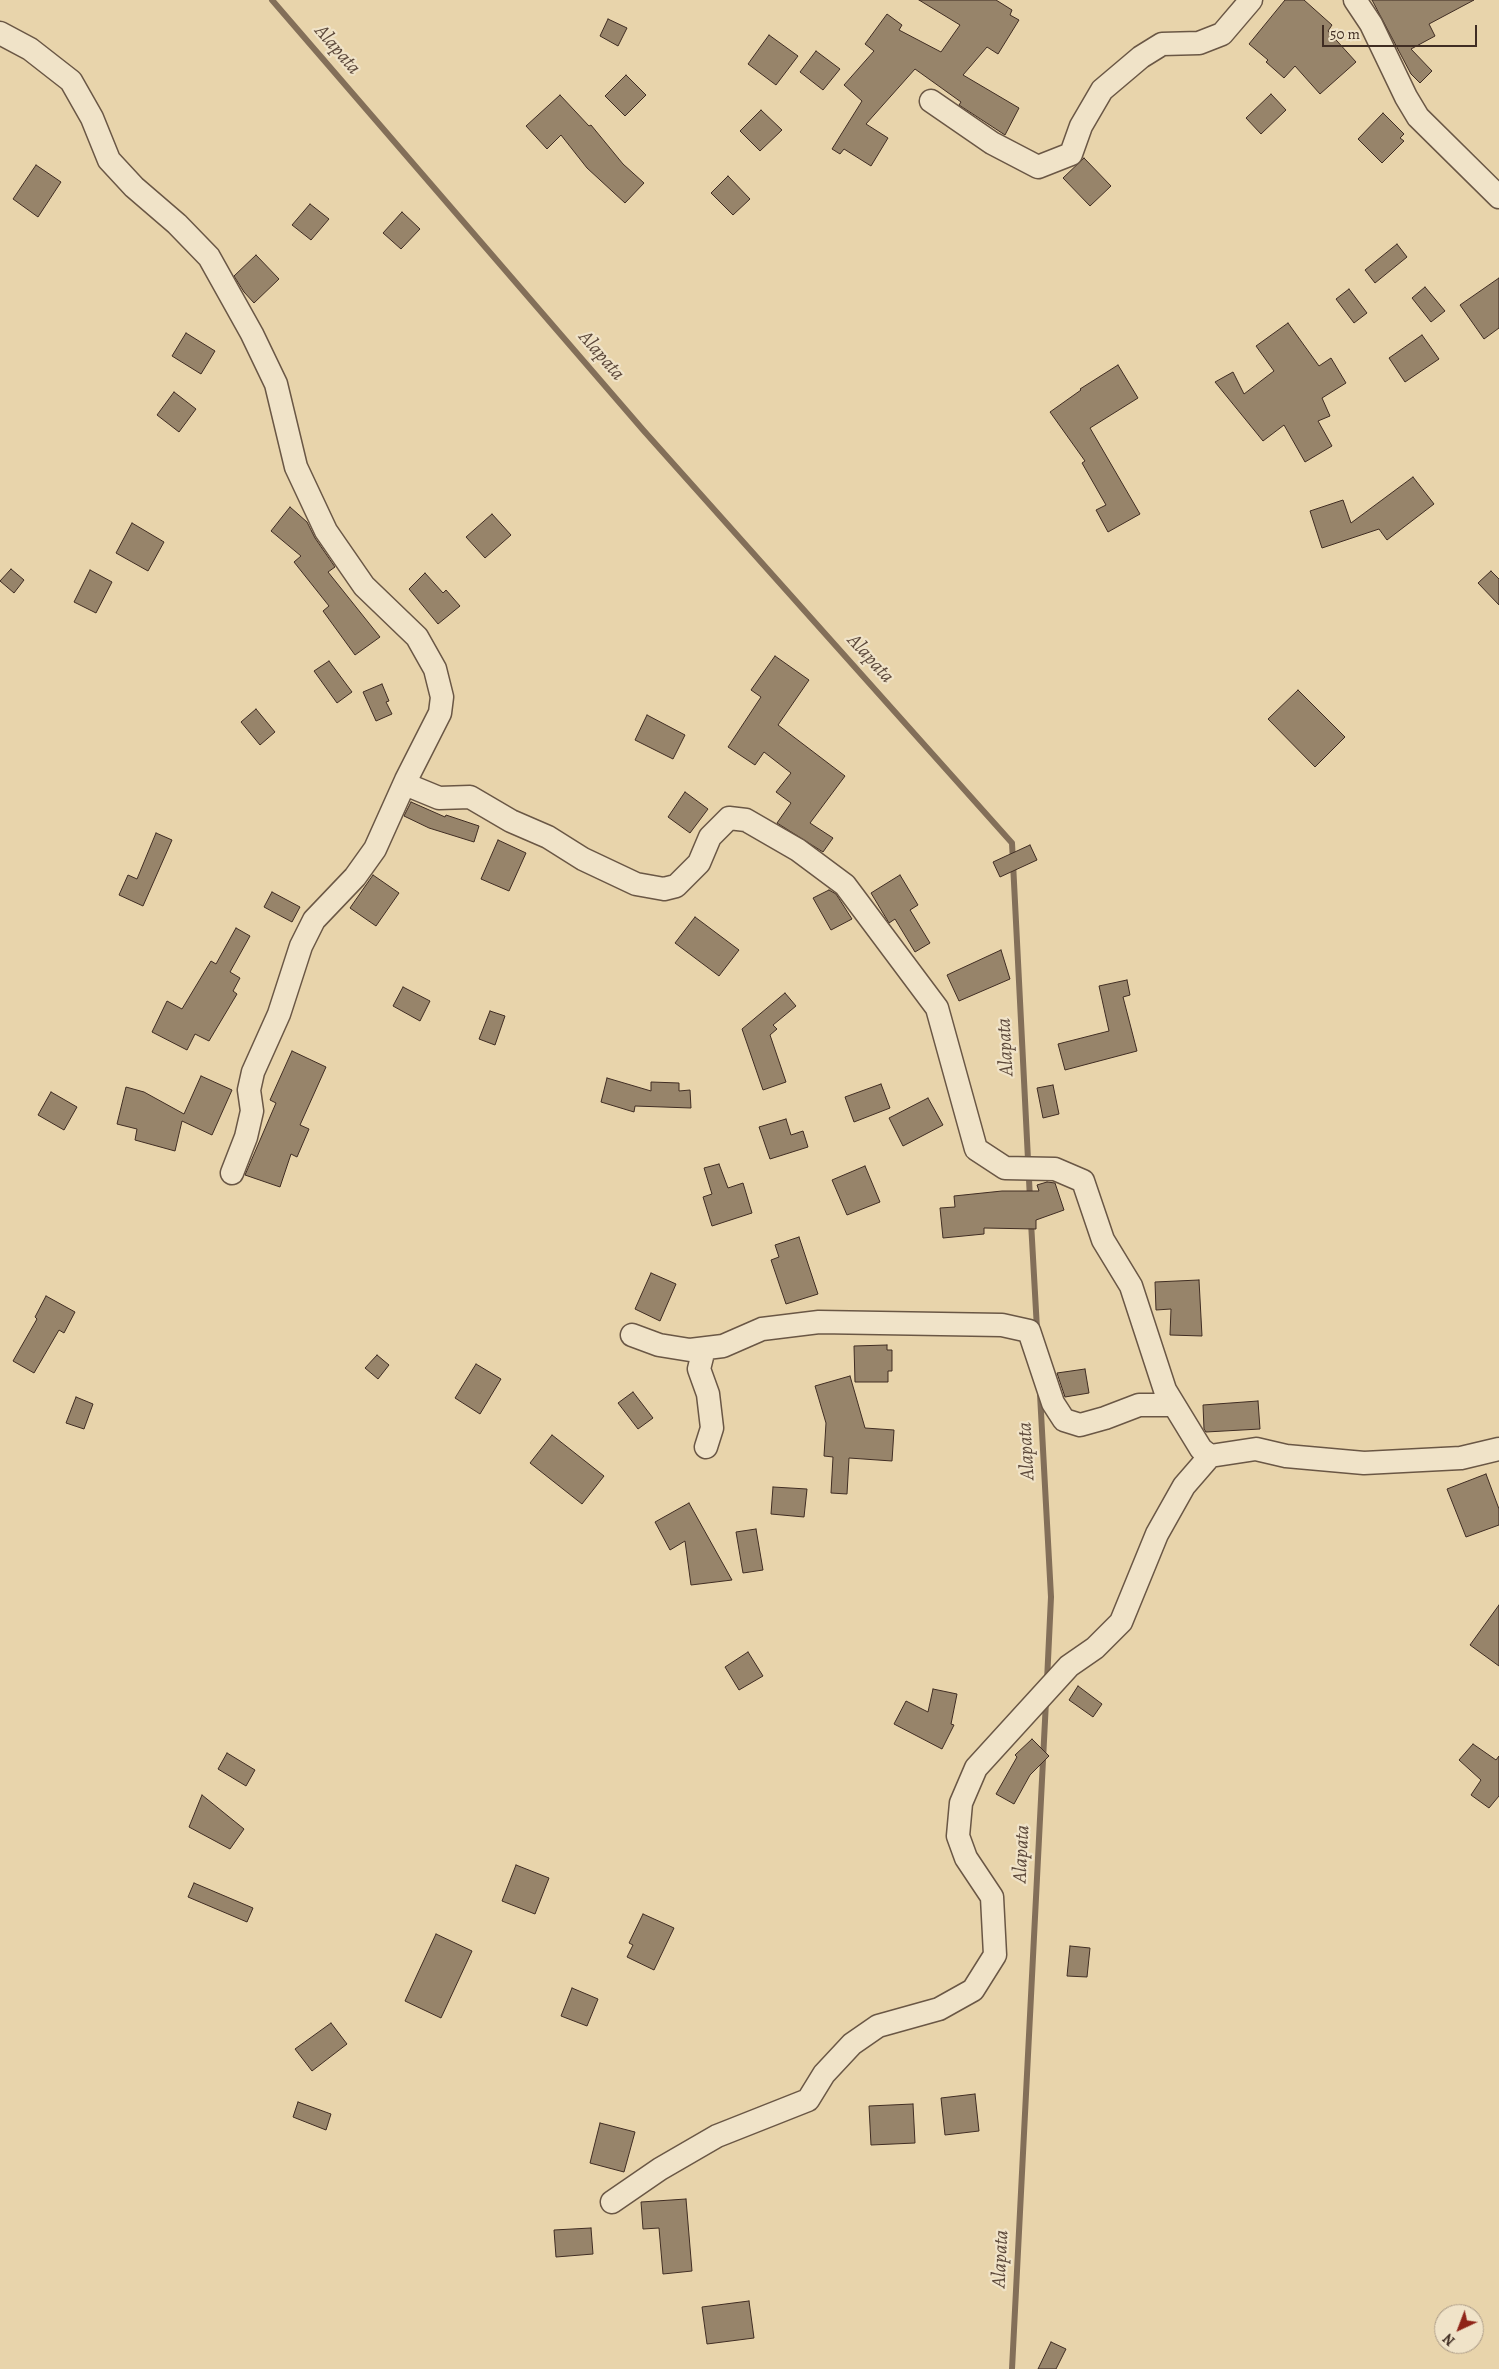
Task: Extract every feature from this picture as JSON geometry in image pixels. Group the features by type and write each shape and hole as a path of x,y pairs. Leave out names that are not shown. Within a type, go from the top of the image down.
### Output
{"street":[{"path":"1355,0 1371,24 1406,97 1418,116 1499,198"},
{"path":"932,101 992,143 1038,167 1071,154 1081,126 1102,90 1141,57 1162,44 1200,43 1222,34 1246,1"},
{"path":"0,33 30,49 72,81 92,118 109,160 134,187 177,224 209,257 252,334 276,384 296,467 326,531 364,586 417,637 435,669 442,697 440,713 404,784 376,849 355,877 314,920 301,946 279,1014 253,1072 248,1090 252,1111 244,1144 232,1172"},
{"path":"404,784 439,798 470,797 511,821 548,837 583,859 636,884 664,890 676,886 699,863 710,838 729,818 746,820 798,850 845,885 936,1008 976,1150 1005,1168 1055,1169 1083,1181 1103,1240 1131,1286 1164,1390 1201,1449 1210,1456"},
{"path":"632,1335 659,1345 690,1350 723,1346 762,1329 819,1322 1002,1325 1029,1331 1053,1403 1064,1420 1080,1425 1139,1405 1174,1405"},
{"path":"704,1349 699,1369 708,1394 712,1428 706,1447"},
{"path":"612,2202 660,2169 717,2136 808,2100 824,2074 852,2044 878,2026 939,2009 973,1990 995,1955 992,1897 966,1858 958,1836 961,1803 976,1768 1069,1666 1095,1648 1121,1622 1157,1534 1184,1486 1210,1456 1256,1449 1286,1456 1364,1463 1461,1458 1499,1449"}],"building":[{"path":"919,0 996,0 1012,10 1010,15 1019,20 998,54 987,47 963,75 1019,108 1005,135 959,105 961,102 915,69 866,124 888,138 871,166 844,149 840,154 832,149 862,101 844,85 874,51 865,44 887,14 902,25 899,30 941,52 960,25"},
{"path":"1285,0 1304,0 1332,25 1328,31 1356,62 1320,94 1295,66 1284,78 1266,62 1268,60 1249,44"},
{"path":"1372,0 1474,0 1429,24 1435,36 1411,49 1432,71 1420,83 1411,74"},
{"path":"608,19 627,28 618,46 600,36"},
{"path":"769,35 798,56 776,85 748,64"},
{"path":"816,51 840,69 823,90 800,72"},
{"path":"626,75 646,95 625,116 605,96"},
{"path":"1271,94 1286,110 1261,134 1246,118"},
{"path":"560,95 589,126 591,125 623,164 644,183 625,203 587,168 561,135 547,149 526,126"},
{"path":"761,110 782,130 760,151 740,131"},
{"path":"1383,113 1404,134 1400,138 1404,141 1382,163 1358,139"},
{"path":"1084,158 1111,186 1090,206 1063,178"},
{"path":"36,165 61,182 38,217 13,199"},
{"path":"728,176 750,199 733,215 711,193"},
{"path":"310,204 329,219 311,240 292,225"},
{"path":"402,212 420,229 401,249 383,233"},
{"path":"1397,244 1407,257 1375,283 1365,270"},
{"path":"256,255 279,279 254,303 234,276"},
{"path":"1499,278 1499,328 1484,339 1460,305"},
{"path":"1425,287 1445,311 1431,322 1412,298"},
{"path":"1349,289 1367,313 1354,323 1336,299"},
{"path":"1288,323 1319,366 1331,358 1346,383 1322,398 1330,416 1318,421 1332,446 1305,462 1284,425 1263,441 1215,382 1233,372 1244,394 1274,371 1256,346"},
{"path":"186,333 215,351 201,374 172,356"},
{"path":"1422,335 1439,359 1405,382 1389,358"},
{"path":"1118,365 1138,398 1090,428 1140,514 1108,532 1096,510 1106,505 1082,463 1085,461 1050,412 1080,389"},
{"path":"174,392 196,409 179,432 157,415"},
{"path":"1413,477 1434,504 1387,540 1379,529 1322,548 1310,511 1343,500 1351,523"},
{"path":"290,507 307,522 315,538 335,567 328,572 380,637 355,655 323,611 329,606 294,562 301,556 271,531"},
{"path":"492,514 511,535 485,558 466,537"},
{"path":"132,523 164,542 148,571 116,553"},
{"path":"11,569 24,580 14,593 0,581"},
{"path":"90,570 112,582 96,613 74,602"},
{"path":"1491,571 1499,579 1499,605 1478,583"},
{"path":"425,573 443,593 446,590 460,606 438,624 409,589"},
{"path":"775,656 809,680 778,725 845,776 810,823 833,838 823,852 777,823 791,803 776,792 791,773 764,752 755,765 728,747 761,697 751,690"},
{"path":"329,661 352,692 337,703 314,671"},
{"path":"382,684 389,701 386,702 392,714 376,721 363,692"},
{"path":"1298,690 1345,737 1315,767 1268,719"},
{"path":"256,709 275,732 260,745 241,722"},
{"path":"647,715 685,735 673,759 635,740"},
{"path":"685,792 708,809 690,833 668,817"},
{"path":"411,802 445,817 446,815 479,826 474,842 429,828 404,816"},
{"path":"156,833 172,840 143,906 119,895 128,875 137,879"},
{"path":"498,840 526,853 509,891 481,879"},
{"path":"1030,845 1037,860 1000,877 993,862"},
{"path":"373,875 399,893 376,926 350,908"},
{"path":"900,875 918,905 910,910 930,943 915,952 895,919 889,923 871,893"},
{"path":"829,890 836,894 852,919 831,930 813,898"},
{"path":"272,892 300,907 292,922 264,907"},
{"path":"695,917 739,950 719,976 675,943"},
{"path":"236,928 250,936 230,972 240,978 233,991 237,994 209,1041 195,1034 187,1050 152,1032 167,1001 182,1009 211,961 216,964"},
{"path":"1001,950 1010,979 959,1001 947,975"},
{"path":"1127,980 1130,995 1123,997 1137,1051 1065,1070 1058,1044 1109,1031 1099,986"},
{"path":"403,987 430,1001 420,1021 393,1006"},
{"path":"785,993 796,1006 773,1025 777,1029 770,1035 786,1082 763,1090 742,1029"},
{"path":"490,1011 505,1016 495,1045 479,1039"},
{"path":"292,1051 326,1067 300,1125 309,1129 297,1157 291,1154 280,1187 245,1175 276,1103 270,1100"},
{"path":"201,1076 232,1090 212,1135 182,1121 175,1151 135,1140 137,1129 117,1124 126,1087 144,1092 184,1114"},
{"path":"607,1078 651,1091 651,1082 679,1083 679,1091 690,1090 691,1108 635,1106 634,1112 601,1102"},
{"path":"881,1084 890,1108 854,1122 845,1097"},
{"path":"1053,1085 1059,1114 1043,1118 1037,1088"},
{"path":"51,1092 77,1107 64,1130 38,1115"},
{"path":"928,1098 943,1125 903,1146 889,1118"},
{"path":"786,1119 791,1135 803,1131 808,1147 770,1159 759,1127"},
{"path":"719,1164 728,1188 743,1183 752,1213 712,1226 703,1197 712,1194 704,1168"},
{"path":"865,1166 880,1202 847,1215 832,1180"},
{"path":"1047,1182 1055,1183 1064,1210 1036,1220 1036,1229 984,1228 984,1234 943,1238 940,1208 955,1207 954,1196 1002,1191 1039,1191 1037,1185"},
{"path":"799,1237 818,1294 786,1304 771,1260 779,1257 775,1245"},
{"path":"651,1273 676,1284 660,1321 635,1309"},
{"path":"1199,1280 1202,1336 1170,1335 1171,1309 1156,1310 1155,1282"},
{"path":"46,1296 75,1312 64,1333 59,1330 34,1373 13,1361 37,1319 35,1317"},
{"path":"887,1345 887,1350 892,1350 892,1371 888,1371 888,1382 855,1382 854,1346"},
{"path":"377,1355 389,1365 378,1379 365,1368"},
{"path":"476,1364 501,1379 480,1414 455,1398"},
{"path":"1085,1369 1089,1393 1065,1397 1057,1373"},
{"path":"850,1376 865,1428 894,1430 892,1461 849,1458 847,1494 831,1493 833,1457 824,1456 826,1423 815,1386"},
{"path":"633,1392 653,1418 638,1429 618,1403"},
{"path":"76,1397 93,1404 84,1429 66,1423"},
{"path":"1258,1401 1260,1429 1206,1432 1204,1429 1203,1405"},
{"path":"552,1435 604,1476 582,1504 530,1463"},
{"path":"1486,1474 1499,1509 1499,1525 1466,1537 1447,1489"},
{"path":"773,1487 807,1489 804,1517 771,1514"},
{"path":"689,1503 732,1580 691,1585 685,1541 670,1550 655,1522"},
{"path":"756,1529 763,1570 743,1573 736,1532"},
{"path":"1499,1605 1499,1666 1470,1645"},
{"path":"748,1652 763,1676 739,1690 725,1667"},
{"path":"1078,1686 1102,1704 1093,1717 1069,1700"},
{"path":"933,1689 957,1694 951,1724 954,1725 942,1749 894,1724 906,1701 928,1712"},
{"path":"1032,1739 1049,1756 1030,1775 1014,1804 996,1794 1017,1757 1015,1755"},
{"path":"1473,1744 1496,1760 1499,1756 1499,1796 1489,1808 1471,1795 1481,1780 1459,1760"},
{"path":"227,1753 255,1770 246,1786 218,1769"},
{"path":"202,1795 244,1829 230,1849 189,1827"},
{"path":"516,1865 549,1878 535,1914 502,1901"},
{"path":"194,1883 253,1908 247,1922 188,1897"},
{"path":"643,1914 674,1928 654,1970 627,1957 633,1945 629,1943"},
{"path":"436,1934 472,1951 441,2018 405,2001"},
{"path":"1070,1946 1090,1948 1087,1977 1067,1976"},
{"path":"572,1988 598,1999 587,2026 561,2016"},
{"path":"331,2023 347,2044 312,2071 295,2049"},
{"path":"975,2094 979,2131 945,2135 941,2098"},
{"path":"298,2102 331,2114 326,2130 293,2117"},
{"path":"913,2104 915,2143 871,2145 869,2106"},
{"path":"600,2123 635,2132 624,2172 590,2163"},
{"path":"686,2199 692,2271 663,2274 659,2228 643,2229 641,2202"},
{"path":"591,2228 593,2254 556,2257 554,2230"},
{"path":"749,2301 754,2338 707,2344 702,2307"},
{"path":"1051,2342 1066,2349 1056,2369 1038,2369"}],"waterway":[{"name":"Alapata","path":"272,0 644,431 1012,843 1030,1199"},
{"name":"Alapata","path":"1031,1222 1037,1329"},
{"name":"Alapata","path":"1040,1394 1051,1597 1047,1681"},
{"name":"Alapata","path":"1012,2369 1046,1701"}]}
